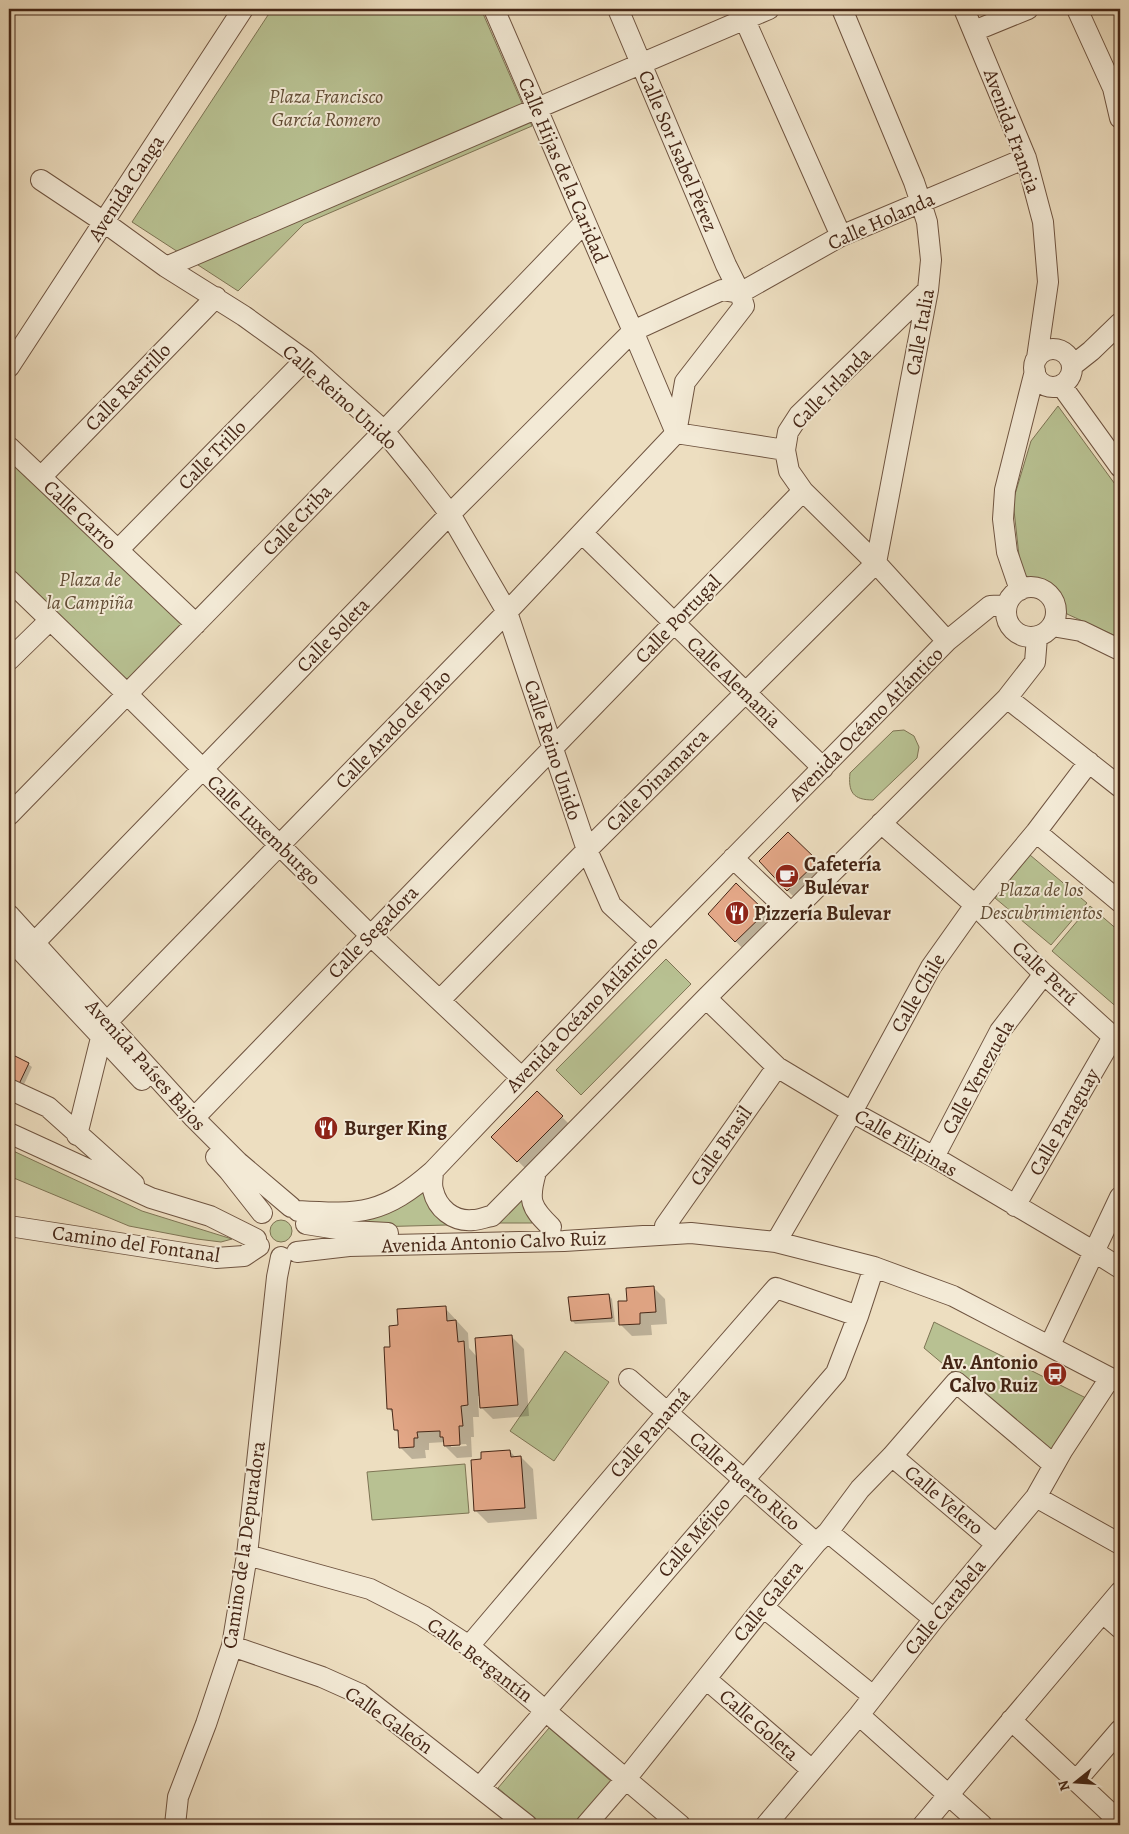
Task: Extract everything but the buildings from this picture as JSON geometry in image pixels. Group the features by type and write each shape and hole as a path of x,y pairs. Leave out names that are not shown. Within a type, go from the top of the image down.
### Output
{"street":[{"name":"Avenida Canga","path":"9,367 243,9"},
{"name":"Calle Hijas de la Caridad","path":"494,9 538,108 584,223 633,331 676,433"},
{"name":"Calle Sor Isabel Pérez","path":"618,9 726,265 740,293"},
{"path":"166,267 641,64 743,14 769,9"},
{"name":"Calle Italia","path":"842,9 914,182 927,222 931,260 928,290 876,563"},
{"name":"Avenida Francia","path":"964,9 1026,158 1043,222 1048,282 1044,316 1036,365 1005,490 1003,520 1007,552 1020,590"},
{"path":"974,31 1028,9"},
{"path":"1077,9 1117,86 1120,118"},
{"path":"743,14 841,236"},
{"name":"Calle Holanda","path":"740,293 841,236 1026,158"},
{"name":"Calle Reino Unido","path":"41,180 104,222 166,267 216,297 305,360 384,431 450,514 507,612 586,850 611,905 651,942"},
{"name":"Calle Criba","path":"9,815 584,223"},
{"path":"633,331 722,290 740,293 744,306 685,382 676,433 785,450"},
{"name":"Calle Irlanda","path":"876,563 804,491 789,471 785,450 788,432 799,415 928,290"},
{"name":"Calle Rastrillo","path":"41,477 216,297"},
{"path":"1044,316 1066,358 1070,377 1058,386 1049,386 1040,381 1036,365 1045,351 1051,349 1066,358 1091,351 1120,323"},
{"name":"Calle Soleta","path":"36,942 450,514 633,331"},
{"name":"Calle Trillo","path":"118,550 305,360"},
{"path":"1058,386 1120,467"},
{"name":"Avenida Francia","path":"1022,426 1058,386"},
{"name":"Calle Arado de Plao","path":"104,1030 279,844 507,612 676,433"},
{"name":"Calle Carro","path":"9,447 196,624"},
{"name":"Calle Portugal","path":"553,747 804,491"},
{"name":"Calle Alemania","path":"582,533 823,768"},
{"path":"876,563 947,641"},
{"name":"Calle Dinamarca","path":"440,1000 586,850 876,563"},
{"name":"Calle Luxemburgo","path":"9,580 370,935 521,1076"},
{"path":"455,1244 492,1216 706,998 1007,698 1035,662 1044,632 1056,619 1056,609 1049,594 1034,587 1015,593 1007,606 1006,613 1009,625 1014,631 1029,638 1044,632 1081,631 1120,650"},
{"name":"Avenida Océano Atlántico","path":"298,1214 347,1214 367,1210 388,1203 411,1190 433,1171 521,1076 947,641 990,606 1007,606"},
{"path":"9,660 50,620"},
{"path":"1007,698 1120,787"},
{"name":"Calle Segadora","path":"194,1118 553,747"},
{"name":"Calle Chile","path":"776,1242 852,1112 931,967 975,906 1036,832 1089,762"},
{"name":"Calle Perú","path":"881,823 975,906 1044,974 1116,1040"},
{"path":"1036,832 1120,902"},
{"path":"734,858 791,914"},
{"name":"Avenida Países Bajos","path":"9,915 36,942 104,1030 229,1171 260,1216"},
{"name":"Avenida Países Bajos","path":"9,938 238,1162 298,1214"},
{"name":"Calle Venezuela","path":"934,1157 1000,1031 1044,974"},
{"name":"Calle Filipinas","path":"706,998 777,1067 852,1112 934,1157 1120,1268"},
{"path":"77,1135 104,1030"},
{"name":"Calle Paraguay","path":"1015,1206 1116,1040"},
{"name":"Calle Brasil","path":"665,1226 777,1067"},
{"path":"9,1089 48,1107 77,1135 151,1198"},
{"path":"9,1133 151,1198 210,1216 258,1242"},
{"path":"433,1171 432,1189 444,1211 456,1219 472,1221 492,1216"},
{"path":"536,1172 531,1189 532,1205 540,1217 551,1227"},
{"path":"1050,1345 1120,1197"},
{"path":"276,1206 298,1214 306,1240 302,1247 289,1255 265,1252 258,1242 255,1228 260,1216 268,1208 276,1206"},
{"name":"Avenida Antonio Calvo Ruiz","path":"298,1214 350,1232 380,1233 633,1224 665,1226 691,1233 776,1242 874,1267 952,1296 1050,1345 1115,1381"},
{"path":"210,1216 260,1216"},
{"name":"Camino del Fontanal","path":"9,1226 216,1258 244,1256 258,1242"},
{"name":"Avenida Antonio Calvo Ruiz","path":"289,1255 349,1246 564,1241 691,1233"},
{"name":"Camino de la Depuradora","path":"175,1825 178,1797 206,1724 232,1646 247,1555 277,1277 289,1255"},
{"name":"Calle Méjico","path":"480,1787 836,1373 874,1267"},
{"name":"Calle Panamá","path":"469,1646 666,1413 776,1288 858,1316"},
{"name":"Calle Puerto Rico","path":"629,1379 743,1480 934,1619"},
{"name":"Calle Carabela","path":"766,1825 859,1715 934,1619 1036,1497 1054,1465 1115,1381"},
{"name":"Calle Galera","path":"586,1825 625,1780 763,1606 822,1538 860,1489 892,1456 956,1382 1054,1465"},
{"name":"Calle Velero","path":"892,1456 996,1544"},
{"path":"1036,1497 1120,1544"},
{"name":"Calle Bergantín","path":"247,1555 370,1589 422,1616 469,1646 680,1825"},
{"path":"923,1825 1120,1592"},
{"path":"763,1606 873,1696"},
{"path":"1103,1613 1120,1628"},
{"name":"Calle Galeón","path":"232,1646 322,1677 360,1694 527,1825"},
{"name":"Calle Goleta","path":"706,1679 812,1770"},
{"path":"859,1715 982,1825"},
{"path":"1011,1720 1120,1821"},
{"path":"1076,1781 1120,1730"}],"green space":[{"name":"Plaza Francisco García Romero","path":"272,9 481,9 532,126 304,224 238,291 132,222"},
{"path":"1058,406 1120,491 1120,638 1067,614 1052,586 1021,574 1013,501 1031,441"},
{"name":"Plaza de la Campiña","path":"9,454 186,624 127,684 9,570"},
{"path":"904,730 914,736 919,747 917,758 873,800 866,800 853,794 850,785 850,773 893,731"},
{"name":"Plaza de los Descubrimientos","path":"1030,855 1087,903 1051,945 995,898"},
{"path":"1090,906 1120,932 1120,1010 1052,951"},
{"path":"666,959 691,984 581,1095 556,1070"},
{"path":"9,1149 142,1211 232,1239 221,1242 197,1239 129,1226 9,1176"},
{"path":"424,1188 435,1214 447,1225 371,1227 334,1223"},
{"path":"522,1198 532,1223 496,1223"},
{"path":"281,1220 289,1223 292,1231 289,1239 281,1242 273,1239 270,1231 273,1223"},
{"path":"934,1322 1086,1398 1051,1455 924,1348"},
{"path":"565,1351 609,1382 554,1461 510,1431"},
{"path":"465,1464 469,1513 372,1520 367,1472"},
{"path":"549,1728 612,1782 575,1825 542,1825 498,1788"}],"place":[{"name":"Cafetería Bulevar","path":"787,876"},
{"name":"Pizzería Bulevar","path":"737,913"},
{"name":"Burger King","path":"326,1128"},
{"name":"Av. Antonio Calvo Ruiz","path":"1055,1374"}]}
